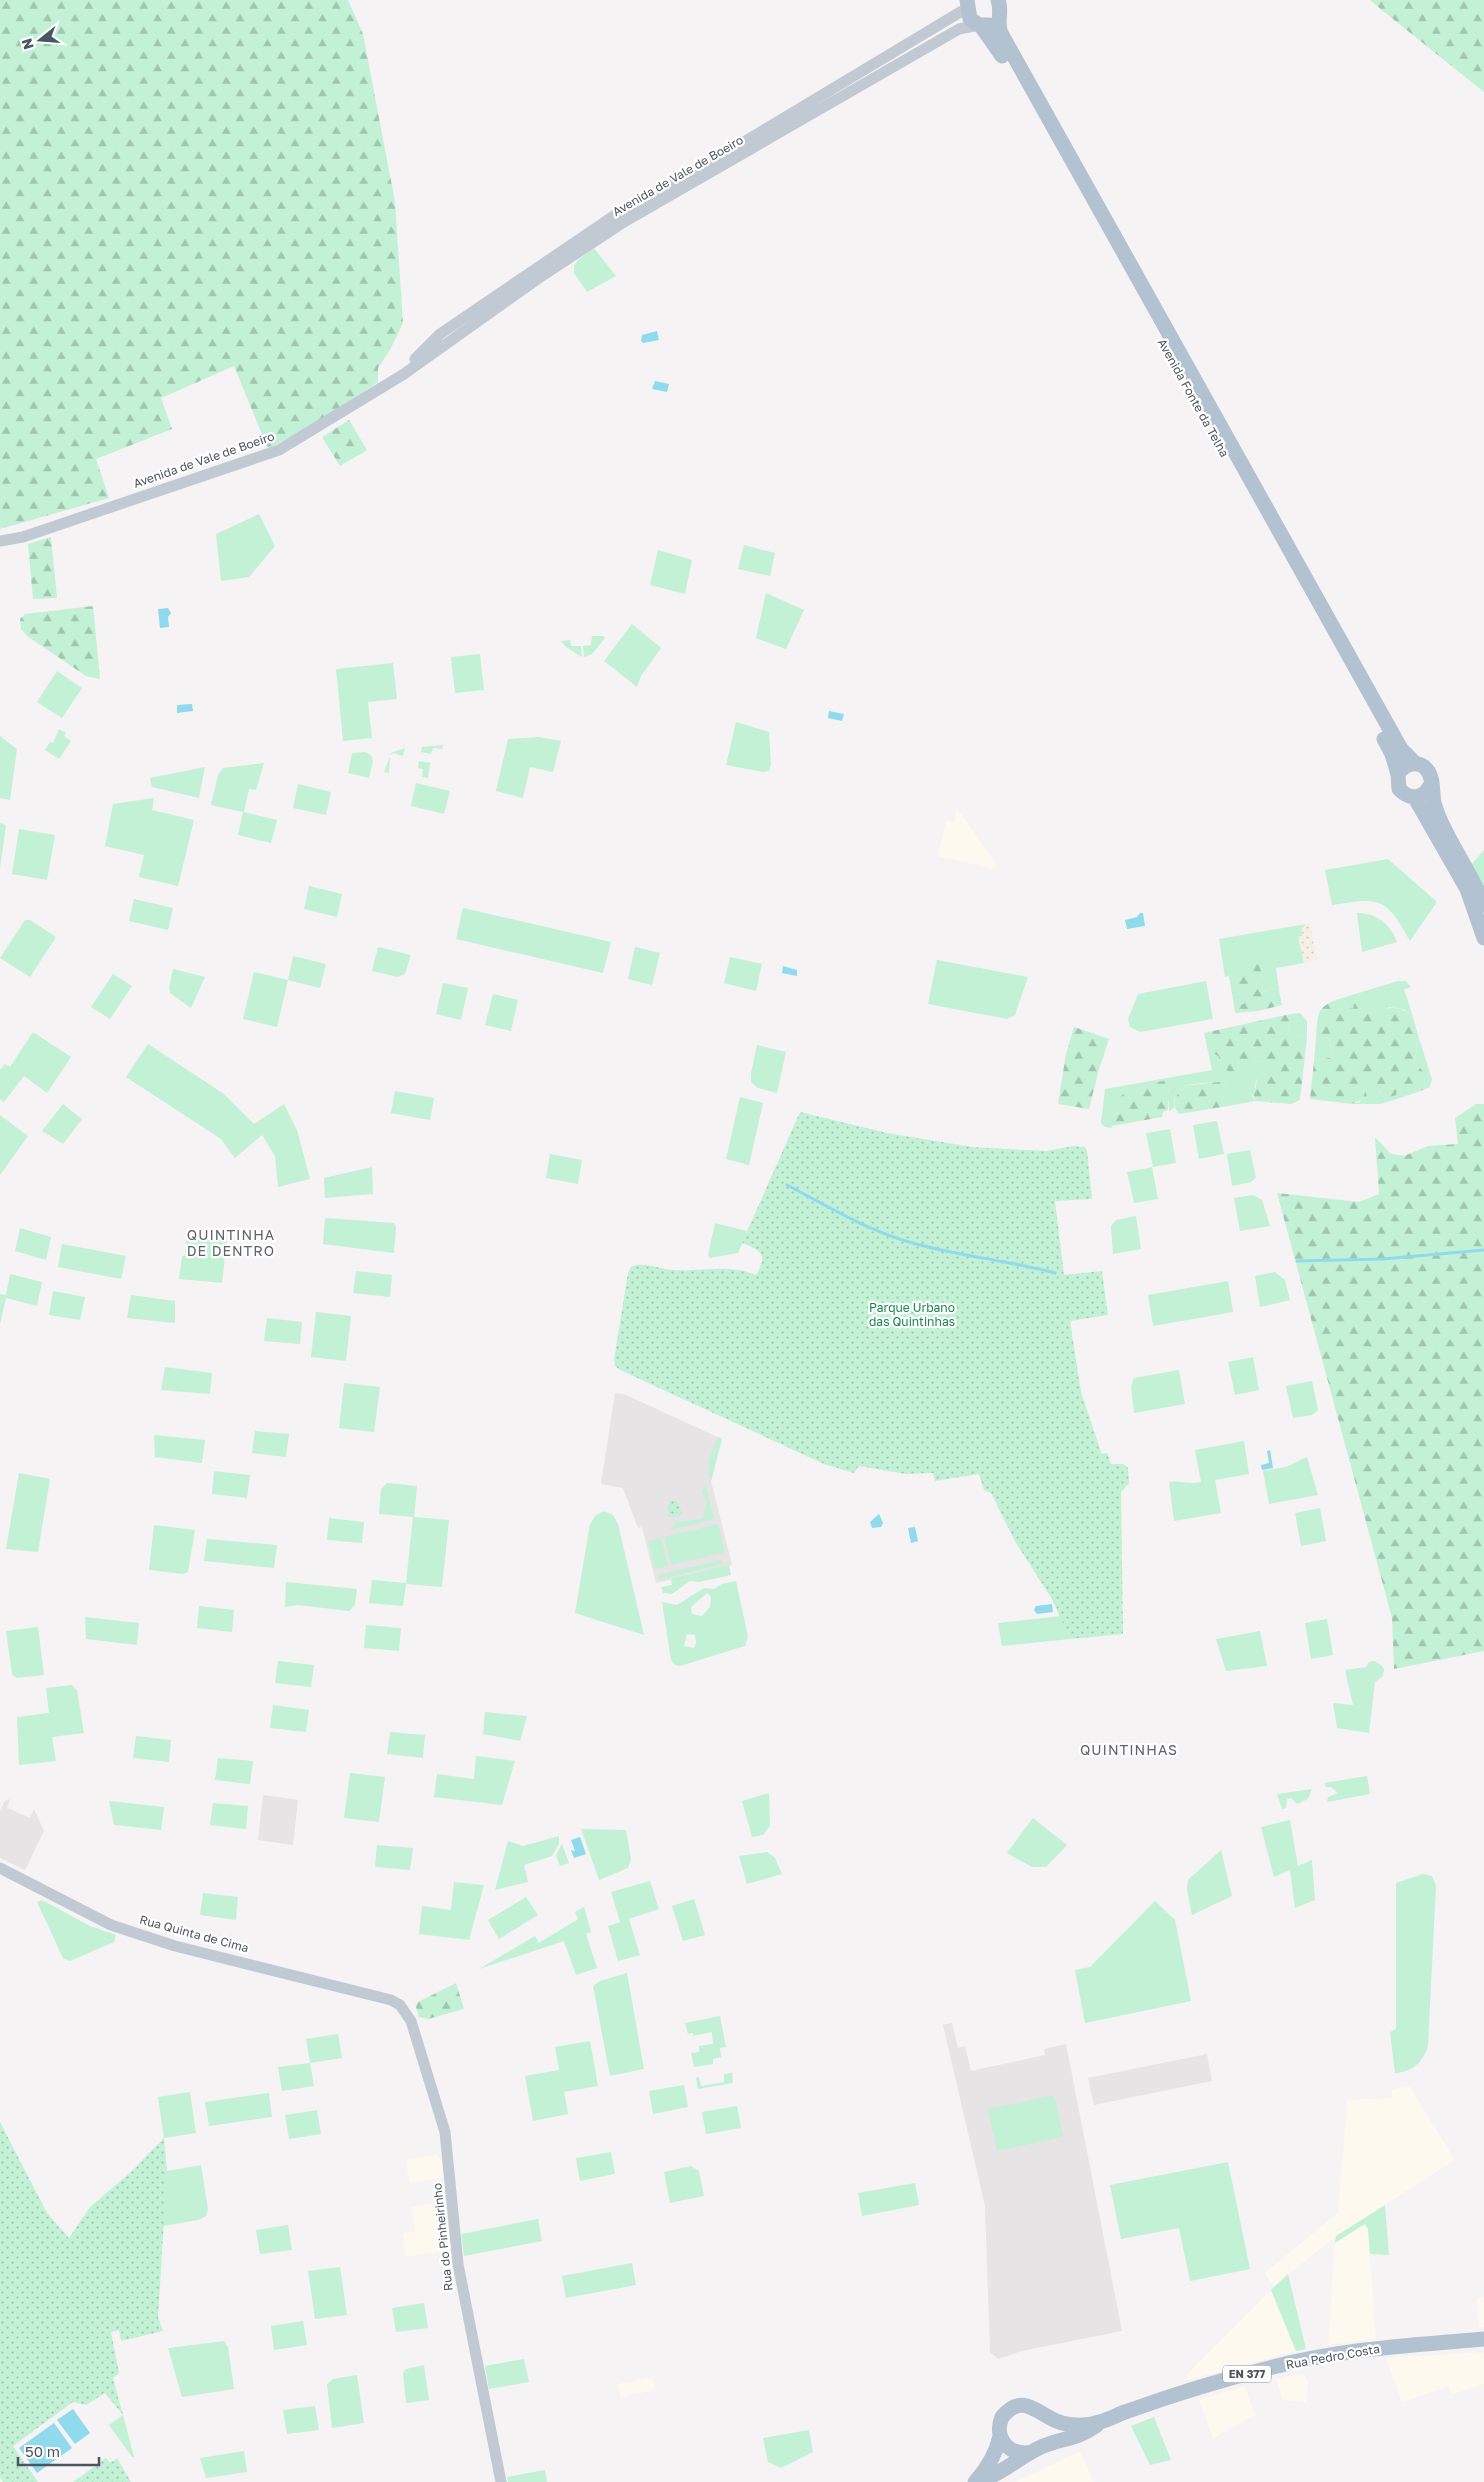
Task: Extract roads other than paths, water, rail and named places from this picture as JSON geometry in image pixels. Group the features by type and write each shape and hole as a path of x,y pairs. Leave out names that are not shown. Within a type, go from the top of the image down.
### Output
{"main road":[{"name":"Avenida Fonte da Telha","path":"998,0 1000,12 998,18 999,30 1401,749 1415,764"},
{"name":"Avenida Fonte da Telha","path":"968,3 970,19 980,25 996,44 1392,754 1398,774"},
{"path":"980,25 991,24 998,18"},
{"path":"1484,905 1434,804 1428,770 1415,764 1407,765 1398,774 1400,789 1406,795 1415,798 1467,889 1484,938"},
{"path":"1415,798 1428,791 1431,784"},
{"name":"Rua Pedro Costa","path":"1000,2436 1010,2449 1020,2453 1035,2450 1078,2437 1100,2422 1127,2411 1219,2382 1316,2357 1385,2348 1484,2339"},
{"name":"Rua Pedro Costa","path":"977,2482 994,2455 1000,2436 1002,2417 1012,2408 1031,2406 1056,2421 1069,2425 1100,2422"},
{"path":"1035,2450 1046,2438 1047,2425 1042,2414"},
{"name":"Rua Pedro Costa","path":"977,2482 989,2479 1035,2450"}],"street":[{"name":"Avenida de Vale de Boeiro","path":"404,374 419,354 440,334 618,213 714,160 968,3"},
{"name":"Avenida de Vale de Boeiro","path":"0,542 22,537 279,450 404,374 538,278 624,222 959,29 980,25"},
{"name":"Rua Quinta de Cima","path":"0,1868 111,1925 175,1946 391,2000"},
{"name":"Rua do Pinheirinho","path":"391,2000 400,2005 411,2021 444,2132 458,2264 501,2482"}],"water":[{"path":"657,331 659,340 643,343 641,341 642,335"},
{"path":"655,381 669,384 667,392 652,389"},
{"path":"168,608 171,613 168,617 169,627 160,628 158,609"},
{"path":"192,704 193,711 177,713 177,705"},
{"path":"829,711 844,714 842,721 828,718"},
{"path":"1140,913 1143,913 1145,926 1127,929 1125,920 1137,917"},
{"path":"783,966 797,970 797,976 782,973"},
{"path":"1270,1450 1273,1468 1262,1470 1261,1465 1269,1463 1267,1451"},
{"path":"879,1514 883,1523 881,1527 872,1528 870,1522"},
{"path":"915,1527 918,1541 911,1543 908,1528"},
{"path":"1052,1604 1053,1612 1037,1614 1034,1610 1036,1606"},
{"path":"580,1837 586,1854 574,1858 571,1850 575,1851 571,1840"},
{"path":"73,2409 90,2433 75,2444 57,2420"},
{"path":"54,2423 72,2448 37,2473 19,2448"}],"waterway":[{"path":"787,1185 846,1216 893,1237 927,1247 1055,1273"},
{"path":"1297,1261 1383,1259 1484,1250"}],"district":[{"name":"QUINTINHA DE DENTRO","path":"231,1244"},
{"name":"QUINTINHAS","path":"1129,1750"}],"park label":[{"name":"Parque Urbano das Quintinhas","path":"912,1315"}]}
